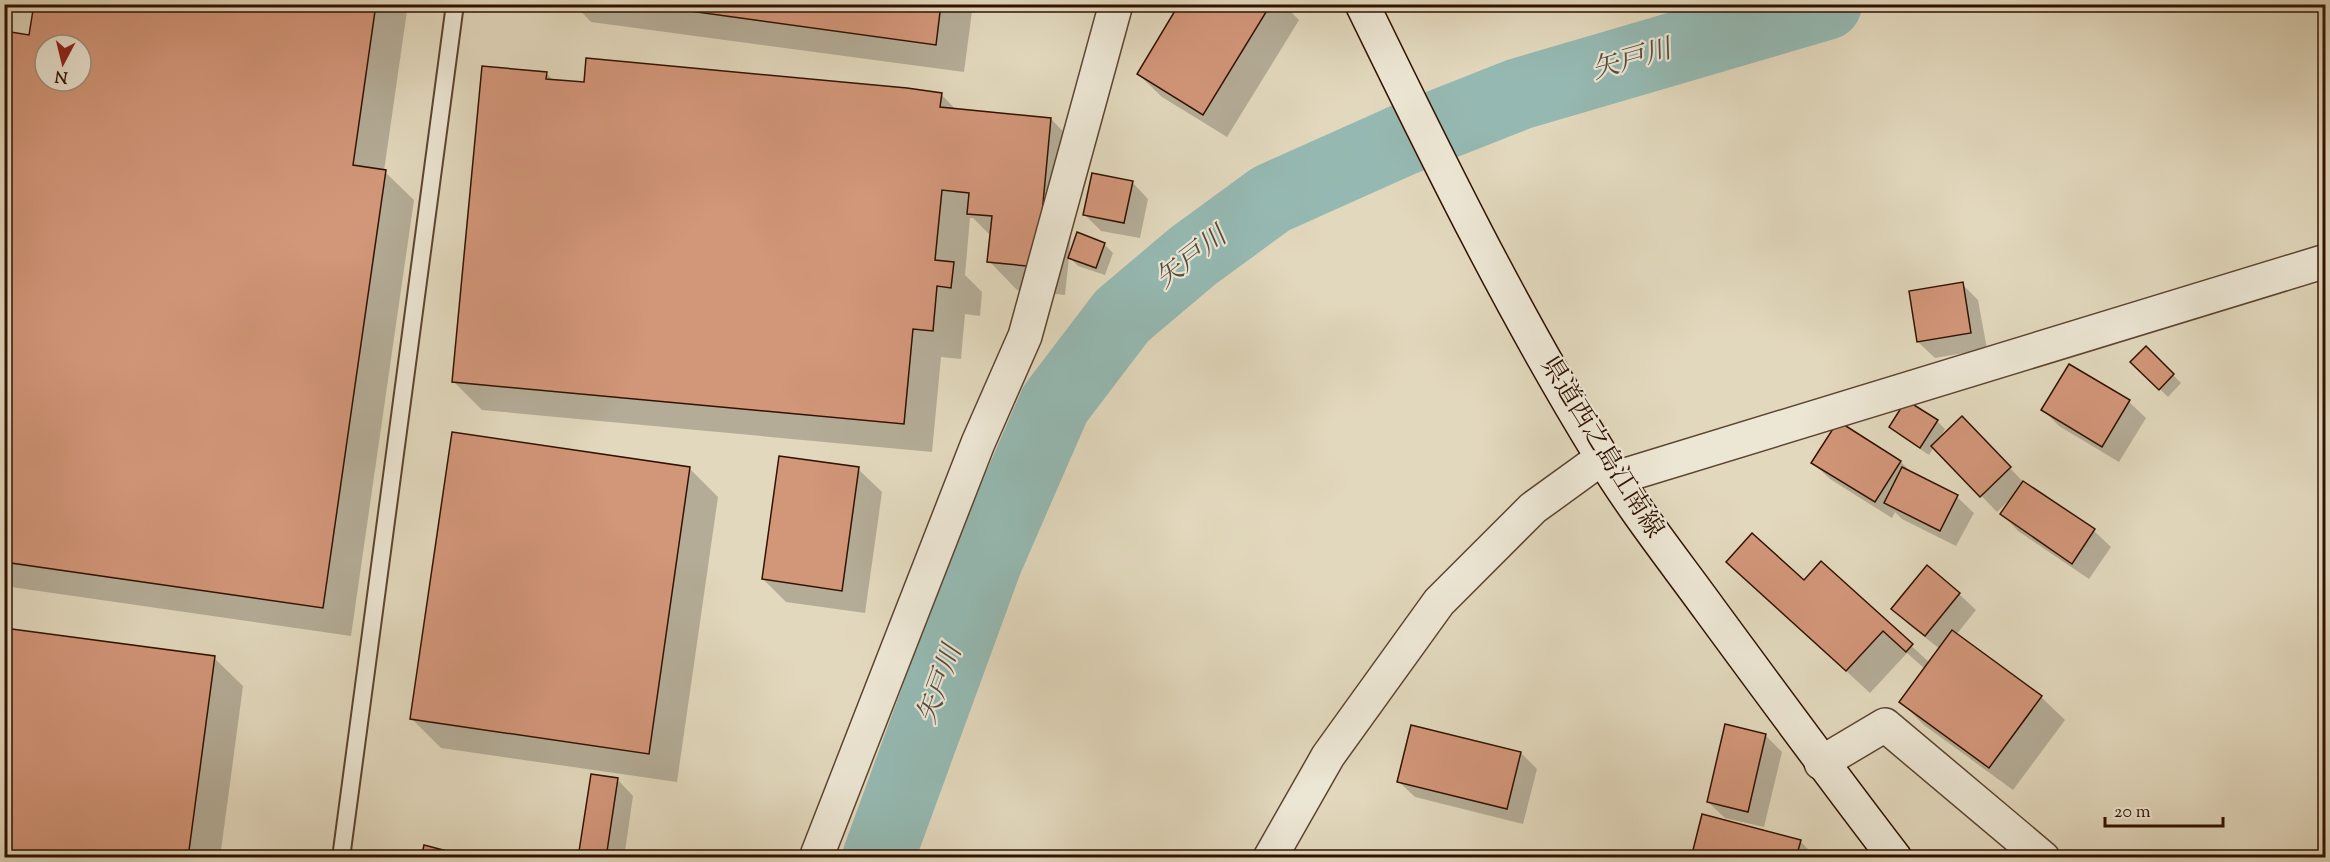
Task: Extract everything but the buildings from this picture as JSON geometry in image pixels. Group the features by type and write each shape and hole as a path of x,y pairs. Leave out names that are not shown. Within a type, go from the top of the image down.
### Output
{"street":[{"path":"816,858 978,443 1025,336 1116,4"},
{"name":"県道西之島江南線","path":"1362,4 1471,224 1521,319 1609,468 1642,518 1821,763 1895,858"},
{"path":"1270,858 1328,756 1439,602 1533,508 1609,468 2325,261"},
{"path":"1821,763 1885,725 2043,858"}],"lane":[{"path":"341,858 455,4"}],"waterway":[{"name":"矢戸川","path":"878,858 987,560 1055,404 1122,316 1193,256 1271,199 1405,139 1519,94 1826,4"}]}
